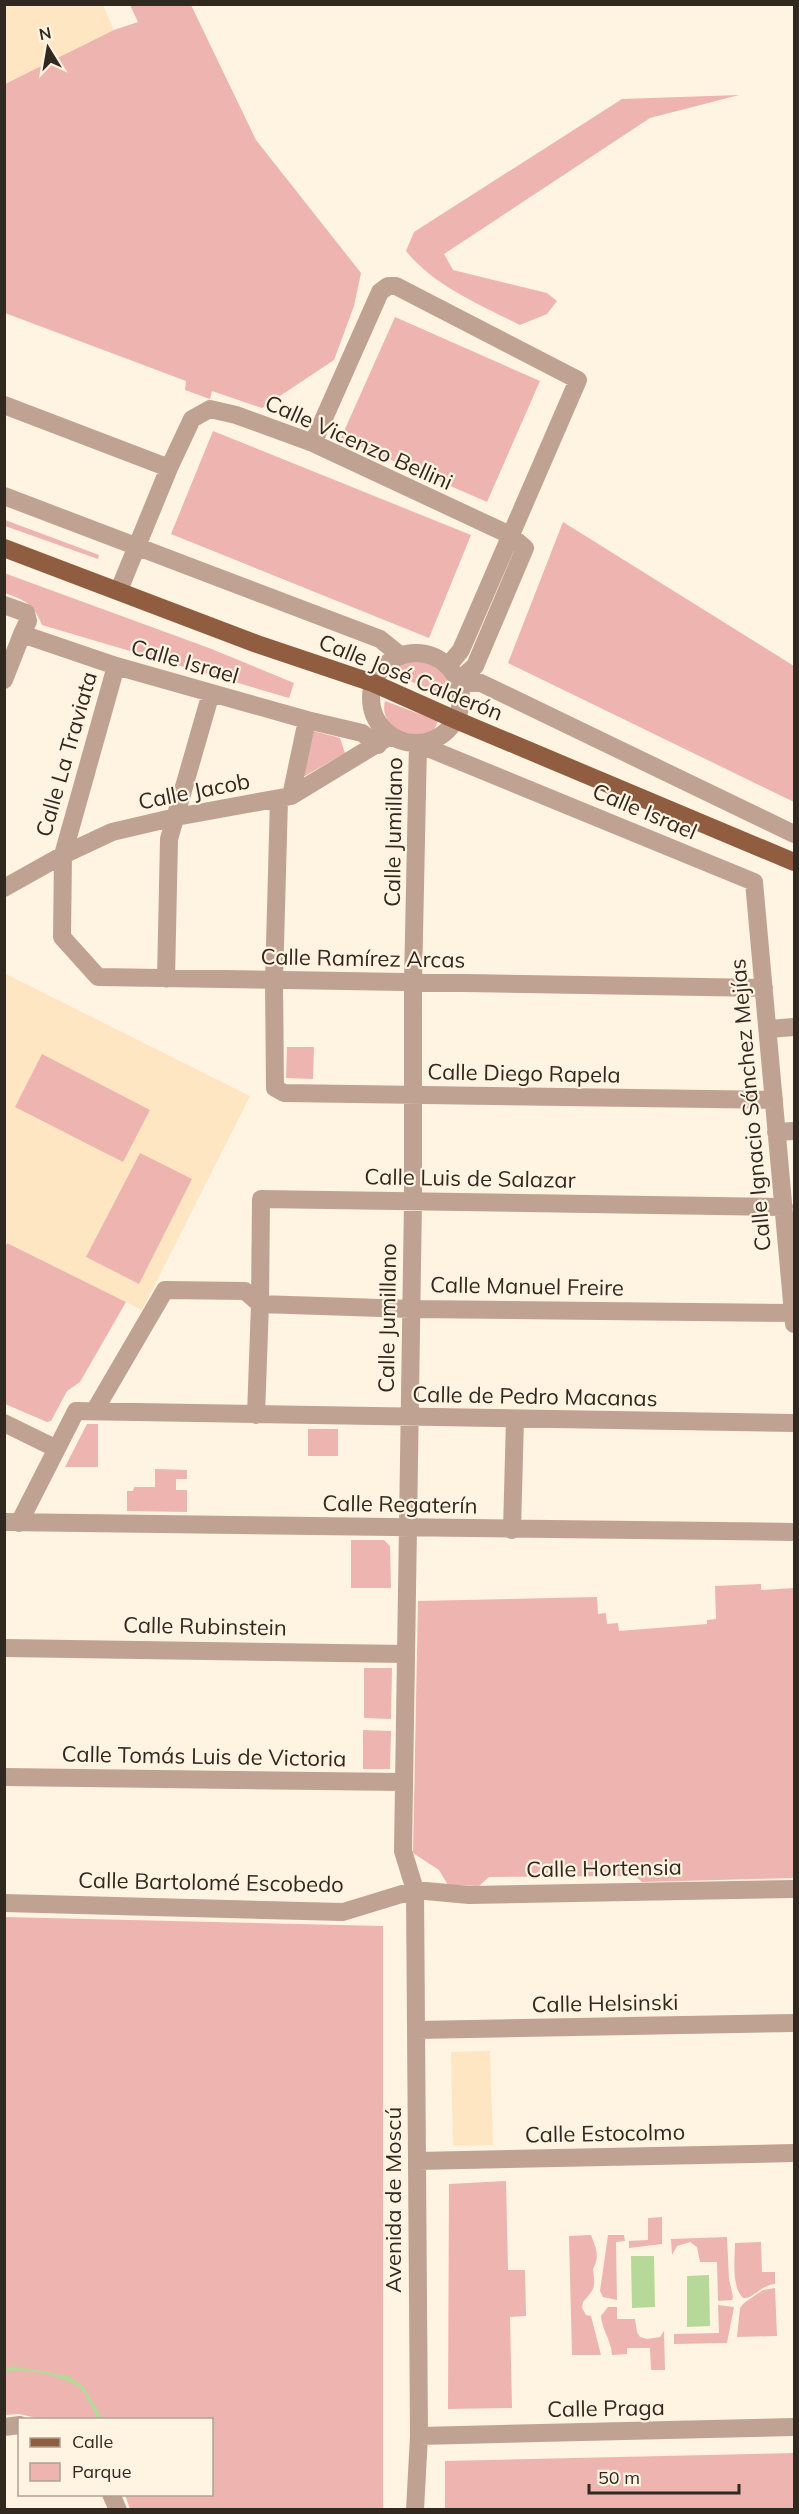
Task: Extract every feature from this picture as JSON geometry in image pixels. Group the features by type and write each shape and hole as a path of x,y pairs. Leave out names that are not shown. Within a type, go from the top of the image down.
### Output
{"main road":[{"name":"Calle José Calderón","path":"4,548 257,644 373,683 795,862"}],"street":[{"path":"313,444 380,292 388,286 396,286 578,380 510,535 525,548 475,666 453,674 461,694 456,720 446,732 433,740 418,744"},
{"path":"4,405 169,468"},
{"name":"Calle Vicenzo Bellini","path":"118,590 192,419 210,409 236,415 313,444 510,535"},
{"name":"Calle José Calderón","path":"4,496 380,639 401,656 415,653 441,660 453,674 481,683 795,834"},
{"path":"4,605 26,613 28,621 4,680"},
{"name":"Calle Israel","path":"22,634 116,666 307,720 384,740 418,744 754,882"},
{"path":"384,740 372,712 370,698 373,683 384,667 401,656"},
{"name":"Calle La Traviata","path":"63,855 116,666"},
{"path":"166,979 169,839 211,693"},
{"path":"274,982 285,798 307,720"},
{"name":"Calle Jacob","path":"4,888 63,855 112,832 176,817 285,798 384,740"},
{"name":"Calle Jumillano","path":"415,1890 403,1851 403,1782 418,744"},
{"name":"Calle Ramírez Arcas","path":"63,855 62,937 98,977 274,982 764,988"},
{"name":"Calle Ignacio Sánchez Mejías","path":"754,882 774,1100 785,1132 784,1207 790,1234 794,1318"},
{"name":"Calle Diego Rapela","path":"274,982 275,1088 284,1092 412,1096 774,1100"},
{"path":"768,1029 795,1027"},
{"name":"Calle Luis de Salazar","path":"260,1304 261,1199 784,1207"},
{"name":"Calle Manuel Freire","path":"96,1410 165,1290 245,1291 260,1304 794,1318"},
{"path":"256,1414 260,1304"},
{"path":"12,1523 76,1411 96,1410"},
{"name":"Calle de Pedro Macanas","path":"96,1410 410,1418 795,1423"},
{"path":"512,1530 515,1419"},
{"path":"4,1423 55,1448"},
{"name":"Calle Regaterín","path":"12,1523 795,1532"},
{"name":"Calle Rubinstein","path":"4,1648 405,1654"},
{"name":"Calle Tomás Luis de Victoria","path":"4,1777 403,1782"},
{"name":"Calle Hortensia","path":"415,1890 469,1895 795,1889"},
{"name":"Calle Bartolomé Escobedo","path":"4,1903 343,1912 415,1890"},
{"name":"Avenida de Moscú","path":"415,1890 419,2436 415,2510"},
{"name":"Calle Helsinski","path":"417,2031 795,2023"},
{"name":"Calle Estocolmo","path":"417,2161 795,2153"},
{"name":"Calle Praga","path":"419,2436 795,2427"},
{"path":"112,2496 118,2510"}],"shaded area":[{"path":"5,5 103,5 114,30 5,84"},
{"path":"4,973 250,1096 142,1310 5,1242"},
{"path":"490,2051 493,2145 453,2146 451,2052"},
{"path":"631,2256 654,2256 655,2307 632,2308"},
{"path":"709,2275 710,2326 687,2327 687,2276"},
{"path":"14,2366 69,2376 84,2387 102,2418 97,2418 84,2393 76,2385 32,2371 21,2370 5,2373 5,2369"}],"green space":[{"path":"130,5 191,5 256,140 361,273 354,306 334,360 262,408 212,391 210,399 185,390 186,381 5,313 5,84 114,30 138,22"},
{"path":"739,95 650,118 444,254 453,270 547,293 557,301 547,314 520,325 444,285 430,275 406,251 414,232 622,99"},
{"path":"395,317 540,381 487,502 341,438"},
{"path":"213,431 471,535 429,638 171,534"},
{"path":"5,520 99,555 98,559 5,526"},
{"path":"563,522 794,666 794,802 508,663"},
{"path":"4,573 209,648 294,683 289,698 42,625 32,607 5,593"},
{"path":"411,660 426,663 440,670 449,682 451,698 390,673 397,666"},
{"path":"385,701 438,721 434,730 423,735 405,734 399,731 388,722 385,716"},
{"path":"313,731 340,738 345,753 305,776 300,775"},
{"path":"287,1047 314,1047 313,1079 286,1078"},
{"path":"42,1054 150,1110 123,1162 15,1107"},
{"path":"140,1153 192,1179 139,1284 86,1257"},
{"path":"7,1243 126,1302 80,1382 67,1391 51,1421 47,1422 5,1404 4,1250"},
{"path":"87,1424 98,1424 98,1467 65,1467"},
{"path":"308,1429 338,1429 338,1456 308,1456"},
{"path":"155,1469 187,1470 187,1479 176,1479 176,1490 187,1490 187,1512 127,1511 127,1491 133,1491 134,1487 155,1487"},
{"path":"351,1540 384,1540 390,1546 391,1588 351,1588"},
{"path":"761,1584 761,1590 794,1588 794,1878 642,1882 635,1876 489,1877 479,1886 448,1885 439,1870 413,1853 418,1601 597,1597 598,1614 606,1613 607,1624 618,1623 619,1631 707,1624 707,1620 716,1619 715,1586"},
{"path":"364,1668 392,1668 391,1719 364,1718"},
{"path":"363,1730 391,1731 390,1769 363,1769"},
{"path":"4,1917 383,1926 383,2509 130,2509 125,2496 213,2496 213,2418 37,2418 19,2414 5,2415"},
{"path":"506,2181 508,2270 525,2270 526,2316 510,2317 512,2408 448,2409 449,2184"},
{"path":"662,2217 662,2244 629,2248 629,2241 648,2240 648,2218"},
{"path":"591,2235 597,2256 593,2269 594,2284 582,2308 586,2315 591,2316 601,2355 572,2355 569,2236"},
{"path":"608,2235 624,2235 625,2241 616,2242 617,2300 603,2297 600,2291"},
{"path":"727,2237 729,2279 733,2297 732,2300 718,2301 717,2262 700,2262 697,2247 690,2242 677,2246 672,2255 671,2239"},
{"path":"761,2242 762,2272 775,2272 775,2284 765,2287 750,2297 743,2298 735,2280 735,2243"},
{"path":"775,2288 777,2336 737,2337 740,2308 763,2290"},
{"path":"718,2305 734,2307 727,2343 674,2344 674,2334 719,2333"},
{"path":"608,2307 617,2307 617,2319 635,2319 640,2337 647,2339 660,2337 664,2331 665,2370 651,2370 650,2348 627,2348 627,2354 612,2355 601,2316"},
{"path":"794,2453 794,2509 445,2509 445,2461"}]}
